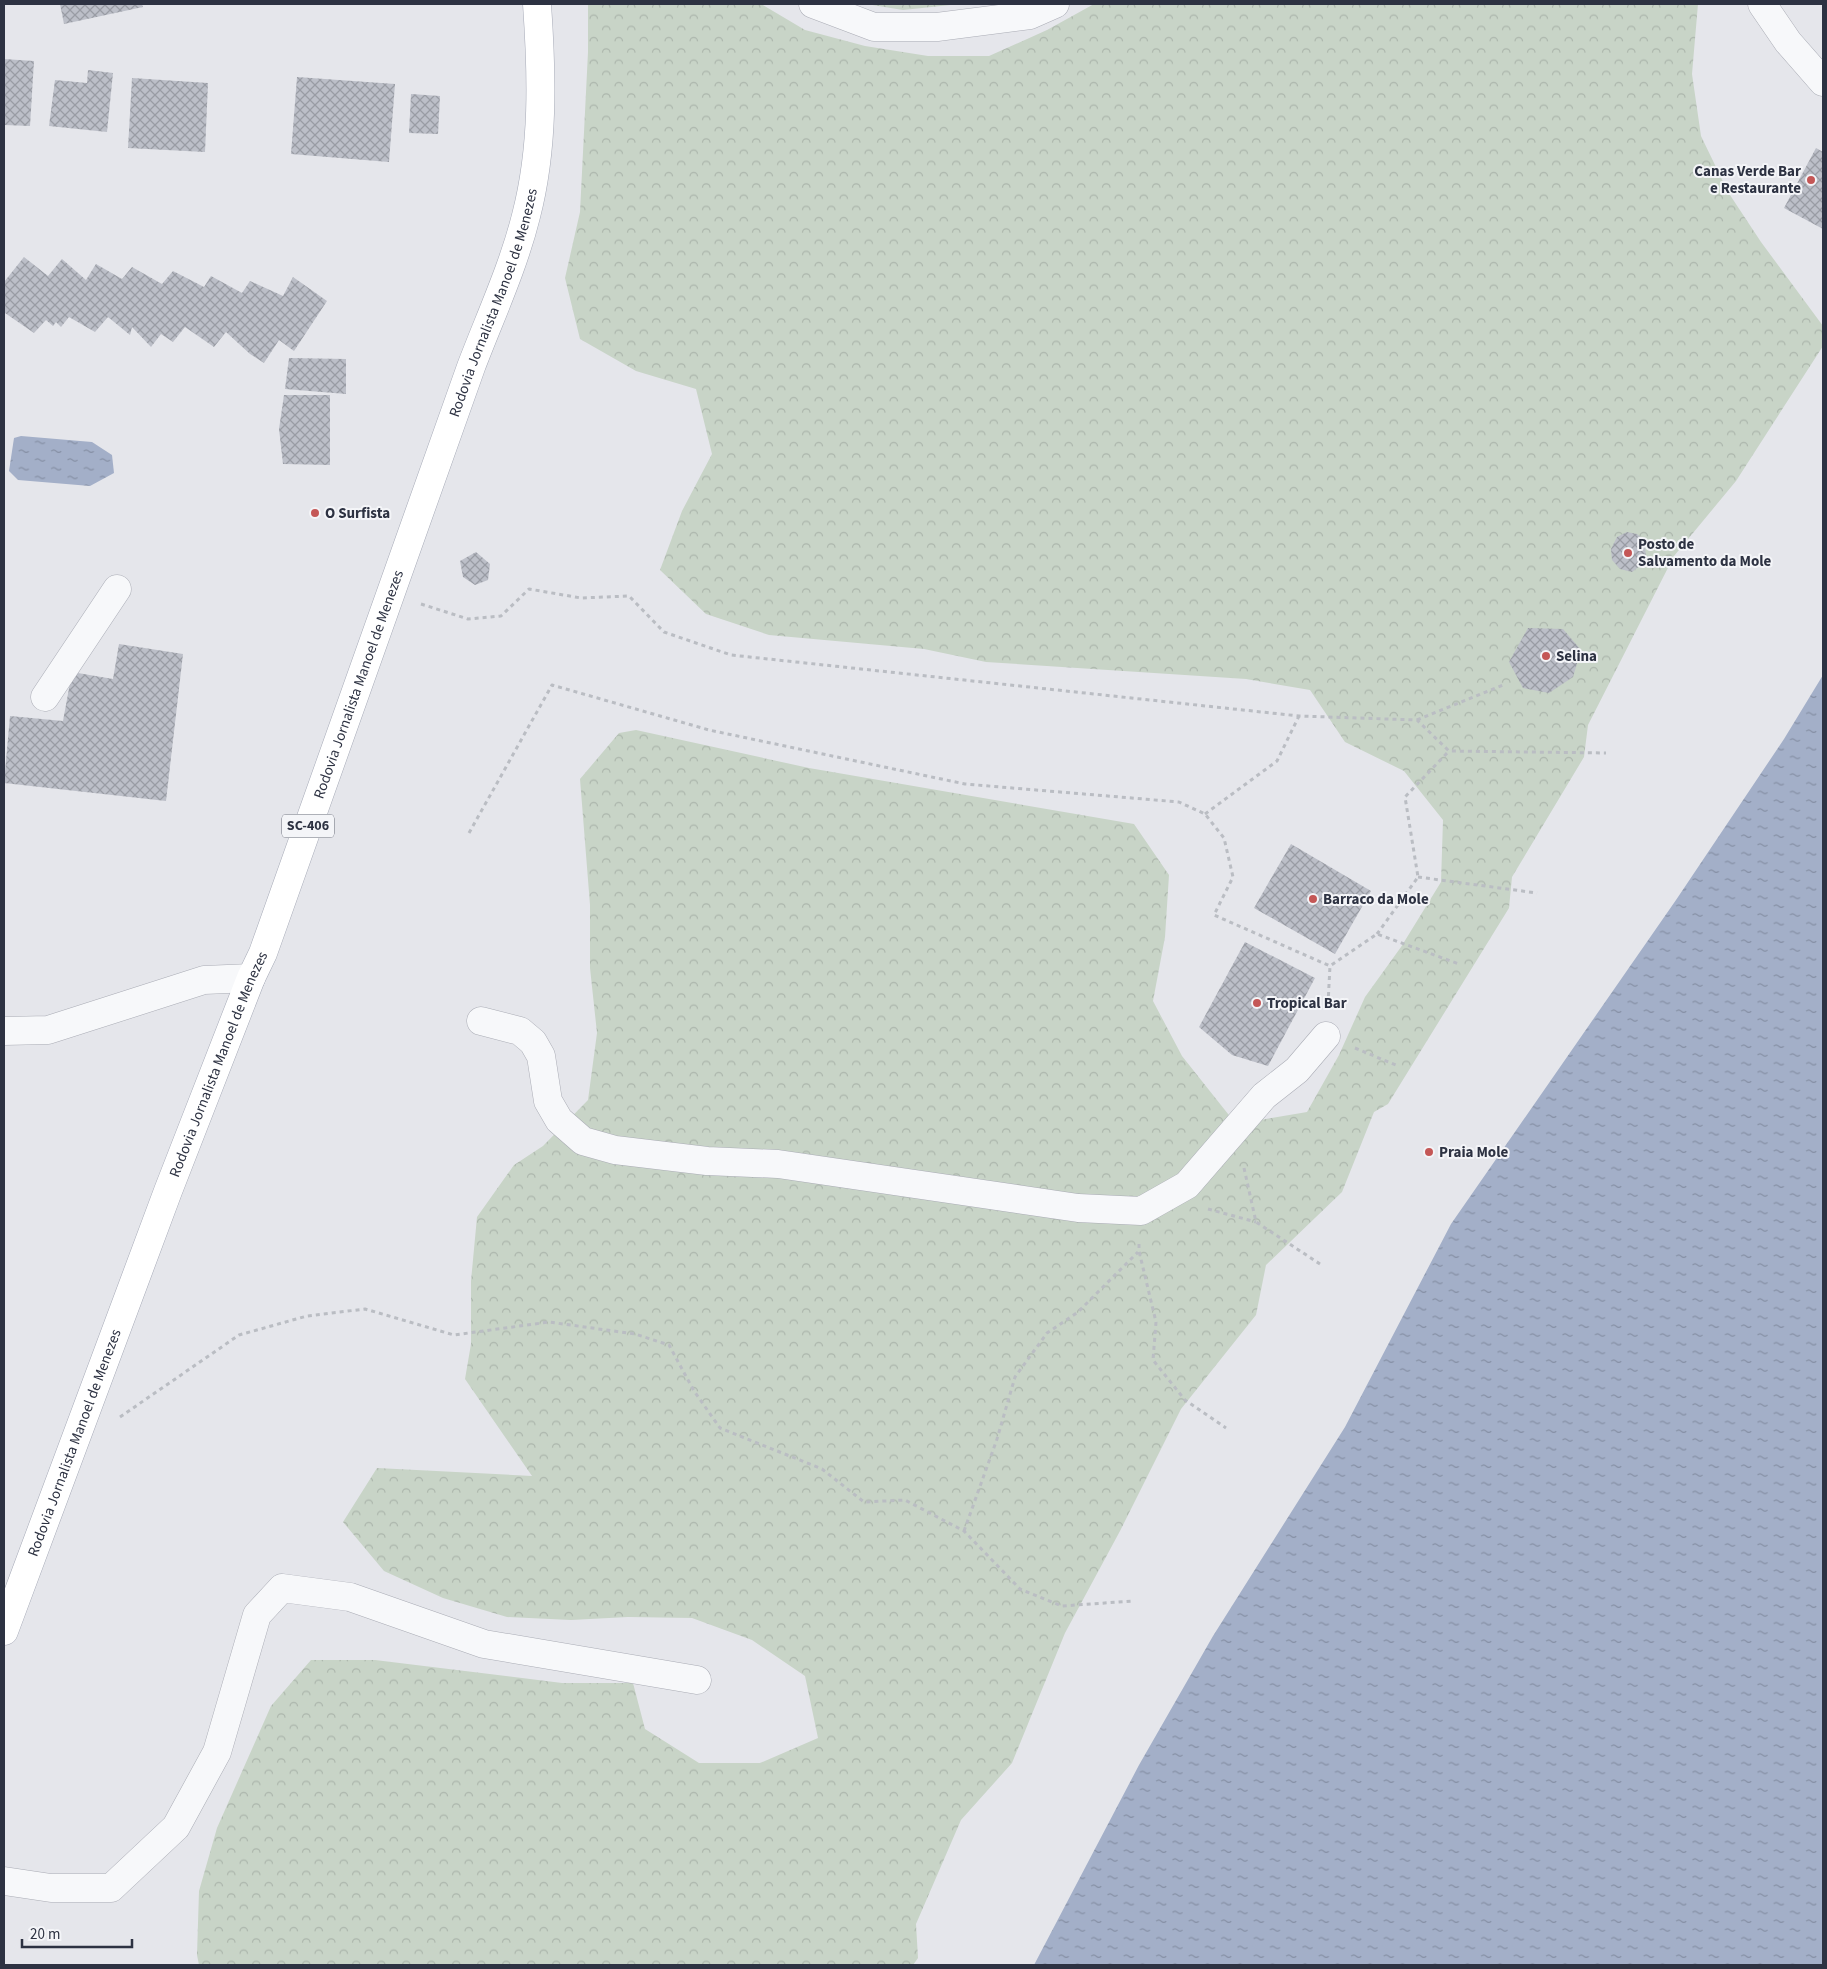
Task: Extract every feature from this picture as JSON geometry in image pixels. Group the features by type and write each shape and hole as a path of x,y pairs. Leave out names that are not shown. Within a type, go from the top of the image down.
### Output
{"main road":[{"name":"Rodovia Jornalista Manoel de Menezes","path":"4,1631 80,1424 262,952 474,358 507,275 526,218 533,188 540,131 541,68 538,4"}],"lane":[{"path":"813,4 874,27 937,27 1030,15 1055,4"},
{"path":"1762,4 1788,42 1823,82"},
{"path":"45,697 118,589"},
{"path":"4,1031 48,1030 204,980 251,978"},
{"path":"481,1021 520,1031 533,1042 541,1056 548,1101 559,1120 583,1142 615,1150 707,1162 778,1164 1078,1208 1141,1211 1187,1185 1264,1096 1297,1070 1326,1036"},
{"path":"4,1881 52,1888 111,1888 176,1827 216,1752 257,1615 282,1588 350,1597 484,1644 697,1680"}],"path":[{"path":"391,594 468,619 501,616 529,589 581,598 629,596 664,632 731,655 1299,716 1417,720 1503,685"},
{"path":"469,834 552,685 709,730 965,784 1179,802 1205,814 1224,838 1233,877 1214,915 1330,966 1377,934 1418,877 1406,797 1449,751"},
{"path":"1205,814 1277,761 1299,716"},
{"path":"1417,720 1449,751 1606,753"},
{"path":"1418,877 1538,893"},
{"path":"1377,934 1459,964"},
{"path":"1243,1164 1256,1222 1320,1264"},
{"path":"1141,1211 1139,1251 1156,1322 1153,1360 1185,1400 1226,1428"},
{"path":"964,1531 997,1439 1015,1377 1047,1333 1078,1312 1139,1251"},
{"path":"118,1418 239,1335 307,1316 365,1309 454,1335 549,1322 635,1334 670,1345 694,1391 720,1428 822,1470 864,1502 905,1500 964,1531 1020,1589 1062,1606 1133,1601"}],"green space":[{"path":"588,4 761,4 805,30 865,46 928,56 989,56 1047,30 1094,4 1698,4 1692,74 1701,136 1728,192 1761,242 1823,326 1823,346 1736,481 1674,556 1588,725 1584,757 1512,877 1509,908 1388,1104 1374,1112 1342,1192 1266,1265 1256,1315 1181,1409 1120,1531 1065,1633 1012,1763 961,1820 916,1924 918,1958 913,1965 199,1965 197,1955 199,1891 217,1828 271,1706 311,1660 375,1660 562,1683 633,1683 645,1729 699,1763 760,1763 818,1738 805,1676 752,1640 692,1618 628,1617 571,1620 507,1617 443,1598 384,1571 343,1522 377,1468 532,1476 465,1379 471,1344 471,1281 477,1217 514,1165 543,1146 588,1100 597,1033 590,968 590,905 580,779 619,733 636,730 809,768 1134,824 1169,875 1165,937 1153,1001 1182,1056 1236,1124 1307,1112 1339,1055 1365,997 1401,947 1441,882 1443,820 1404,771 1345,742 1310,690 1246,679 986,662 924,649 769,635 706,614 660,570 682,511 712,454 696,389 636,371 580,339 565,278 580,212 588,52"},
{"path":"866,4 960,4 903,10"}],"water":[{"path":"21,436 92,442 112,455 114,473 90,486 18,480 9,471 14,438"},
{"path":"1823,675 1823,1965 1034,1965 1139,1765 1213,1636 1345,1427 1451,1224 1676,900 1784,739"}],"building":[{"path":"60,4 142,4 143,7 64,24"},
{"path":"4,59 34,61 30,126 4,125"},
{"path":"88,70 113,73 107,132 49,126 55,80 87,83"},
{"path":"297,77 395,84 389,162 291,154"},
{"path":"132,78 208,83 205,152 128,148"},
{"path":"411,94 440,96 438,134 409,133"},
{"name":"Canas Verde Bar e Restaurante","path":"1816,148 1823,152 1823,229 1784,208"},
{"path":"24,257 48,276 62,259 86,280 96,264 122,279 132,267 162,284 173,271 204,287 211,276 242,293 250,281 283,296 293,277 327,301 294,351 279,340 264,363 250,354 226,332 214,347 185,327 173,342 161,334 151,347 132,327 130,335 108,317 95,332 69,317 61,327 56,322 53,326 46,320 34,333 5,313 4,317 4,282"},
{"path":"289,358 346,359 346,394 285,389"},
{"path":"284,395 330,395 330,465 283,464 279,429"},
{"name":"Posto de Salvamento da Mole","path":"1627,532 1637,534 1643,539 1645,547 1646,556 1641,565 1632,572 1620,569 1612,560 1611,549 1617,537"},
{"path":"476,552 490,564 488,580 475,585 463,577 460,561"},
{"name":"Selina","path":"1528,628 1563,629 1581,650 1573,677 1549,693 1523,688 1509,662"},
{"path":"119,644 183,654 166,801 4,783 10,716 63,721 72,672 113,679"},
{"name":"Barraco da Mole","path":"1291,844 1371,891 1335,954 1254,908"},
{"name":"Tropical Bar","path":"1245,942 1315,978 1268,1066 1232,1055 1199,1027"}],"place":[{"name":"Canas Verde Bar e Restaurante","path":"1811,180"},
{"name":"O Surfista","path":"315,513"},
{"name":"Posto de Salvamento da Mole","path":"1628,553"},
{"name":"Selina","path":"1546,656"},
{"name":"Barraco da Mole","path":"1313,899"},
{"name":"Tropical Bar","path":"1257,1003"},
{"name":"Praia Mole","path":"1429,1152"}]}
